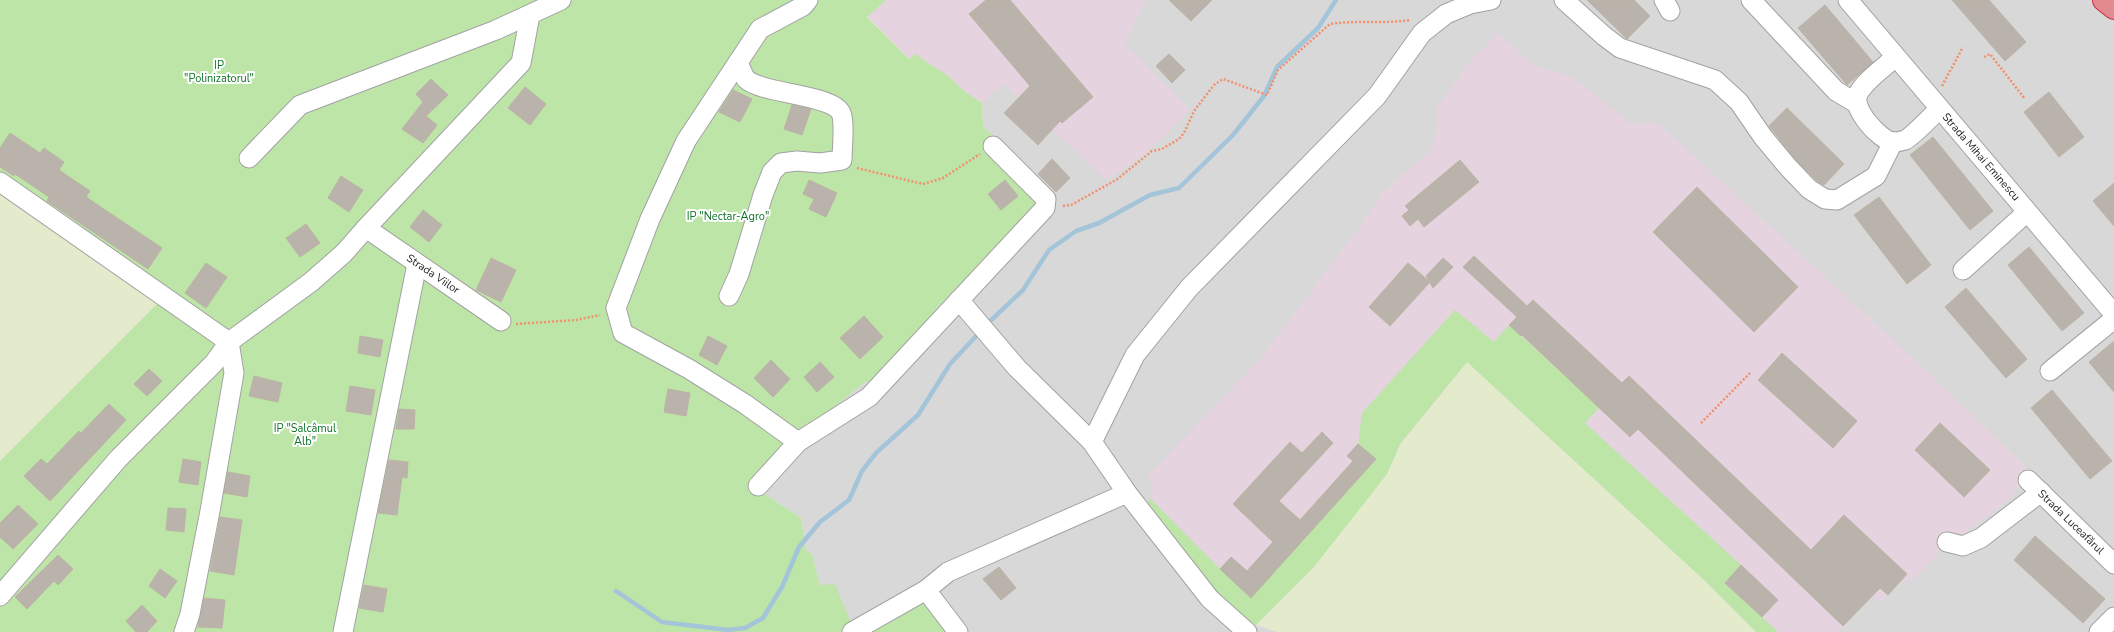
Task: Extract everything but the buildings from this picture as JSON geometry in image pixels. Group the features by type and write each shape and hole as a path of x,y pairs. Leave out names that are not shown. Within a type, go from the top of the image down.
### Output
{"highway":[{"path":"2104,0 2114,8"}],"street":[{"path":"248,158 300,105 496,30 561,0"},
{"path":"798,442 745,404 689,369 624,333 616,308 650,219 686,141 760,29 803,6 808,0"},
{"path":"1092,442 1134,355 1189,288 1377,96 1422,33 1446,14 1470,4 1491,0"},
{"path":"1564,0 1604,36 1620,48 1715,80 1739,102 1763,137 1788,167 1809,189 1825,199 1837,200 1876,176 1893,142"},
{"path":"1751,0 1836,91 1856,103"},
{"name":"Strada Mihai Eminescu","path":"1848,0 2114,314"},
{"path":"0,596 118,460 214,363 229,342 311,282 344,253 521,63 530,15"},
{"path":"1895,57 1862,88 1857,95 1856,103 1859,111 1882,136 1893,142 1906,140 1937,106"},
{"path":"729,296 739,274 763,195 772,172 781,163 797,161 820,163 842,160 842,114 837,108 826,103 759,85 746,79 738,62"},
{"path":"758,486 798,442 868,397 1045,208 1046,199 993,146"},
{"path":"0,182 229,342 234,373 210,511 190,614 184,632"},
{"path":"1962,270 2028,212"},
{"name":"Strada Viilor","path":"366,228 501,321"},
{"path":"343,632 417,264"},
{"path":"959,300 1017,368 1092,442 1127,493 1210,599 1247,632"},
{"path":"2050,371 2114,320"},
{"name":"Strada Luceafărul","path":"1947,542 1963,546 1981,538 2034,486 2114,564"},
{"path":"852,632 926,590 948,572 1127,493"},
{"path":"926,590 958,632"},
{"path":"2099,632 2114,617"}],"path":[{"path":"1046,199 1060,206 1071,205 1116,180 1152,151 1162,149 1179,139 1184,133 1194,111 1214,85 1223,79 1267,95 1278,70 1330,24 1342,22 1391,23 1416,19 1432,25"},
{"path":"1937,106 1963,47"},
{"path":"1984,57 1990,54 2025,99"},
{"path":"842,160 853,166 923,184 943,178 993,146"},
{"path":"501,321 508,325 576,320 602,314 616,308"},
{"path":"1701,423 1751,372"}],"shaded area":[{"path":"886,0 2114,0 2114,632 1756,632 1737,612 1257,625 1278,632 970,632 926,583 853,628 820,586 812,554 806,551 801,518 751,485 804,432 866,381 871,384 940,316 933,312 998,245 1003,146 983,126 982,103 963,90 948,76 915,54"},
{"path":"886,0 1146,0 1124,43 1190,110 1144,155 1107,180 1004,84 982,103 963,90 948,76 915,54 909,59 867,16"},
{"path":"1497,34 1538,67 1571,76 1631,124 1658,123 1904,350 2032,472 2021,486 2000,507 1963,535 1951,536 1943,549 1913,580 1899,583 1881,603 1871,595 1837,632 1778,632 1725,583 1741,565 1585,423 1598,408 1509,325 1494,342 1455,310 1376,459 1251,598 1220,569 1150,498 1153,492 1149,475 1262,357 1361,225 1383,192 1431,151 1437,129 1438,106 1469,63"}],"green space":[{"path":"0,0 886,0 867,17 909,59 915,54 948,76 963,90 982,103 983,126 1003,146 1037,198 1038,205 933,312 940,316 871,385 866,381 804,432 751,485 801,518 806,550 812,554 820,585 835,584 853,628 926,583 970,632 0,632 0,461 157,304 0,193"},
{"path":"0,193 157,304 0,461"},
{"path":"1455,310 1494,342 1509,325 1595,403 1599,408 1585,423 1741,565 1725,583 1778,632 1756,632 1703,579 1467,362 1400,444 1387,474 1313,568 1256,625 1224,604 1146,507 1150,498 1220,569 1251,598 1375,460 1358,444 1362,413"},
{"path":"1467,362 1703,579 1756,632 1278,632 1256,625 1313,568 1387,474 1400,444"}],"waterway":[{"path":"986,325 1023,290 1049,250 1076,231 1099,223 1150,195 1179,188 1233,135 1264,96 1277,67 1318,28 1336,0"},
{"path":"616,591 662,622 728,630 745,628 763,618 782,587 799,547 820,522 849,500 862,471 876,453 918,415 950,364 980,332"}],"park label":[{"name":"IP \"Polinizatorul\"","path":"219,71"},
{"name":"IP \"Nectar-Agro\"","path":"728,216"},
{"name":"IP \"Salcâmul Alb\"","path":"305,434"}]}
